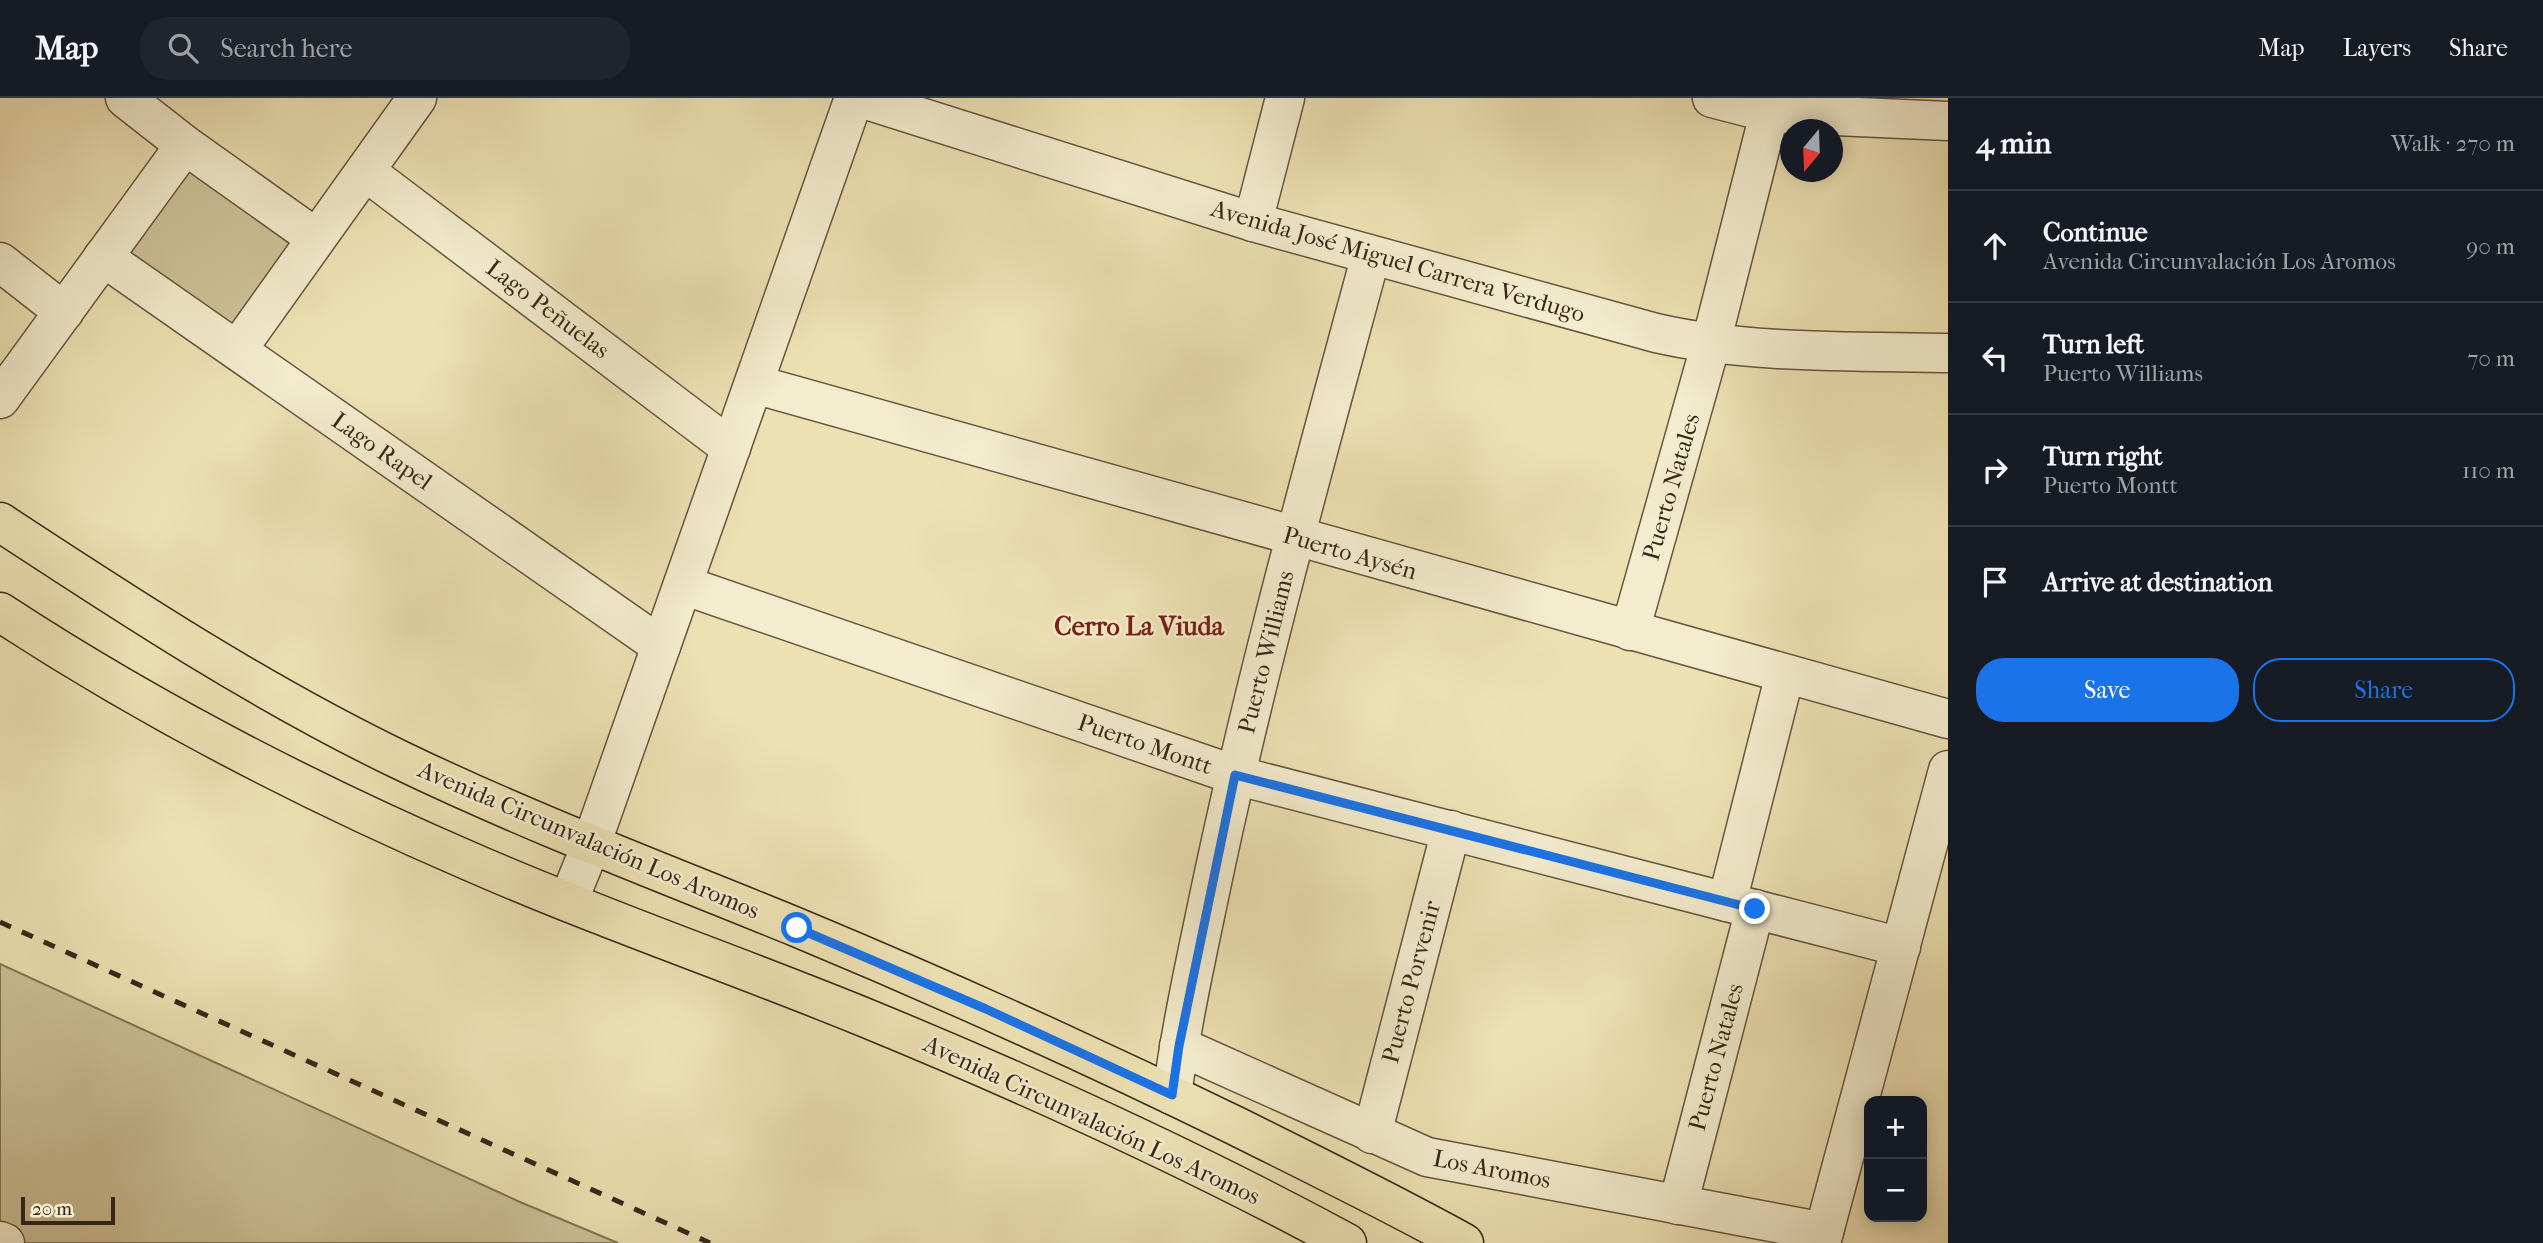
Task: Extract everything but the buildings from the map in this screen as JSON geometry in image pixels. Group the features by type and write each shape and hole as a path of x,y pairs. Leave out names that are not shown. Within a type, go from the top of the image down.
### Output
{"main road":[{"name":"Avenida Circunvalación Los Aromos","path":"0,522 143,617 298,707 399,760 502,808 986,1009 1172,1095 1465,1243"},
{"name":"Avenida Circunvalación Los Aromos","path":"0,612 130,691 280,773 471,862 732,964 1001,1076 1154,1146 1294,1214 1347,1243"}],"street":[{"path":"125,98 185,145 316,238"},
{"path":"237,349 417,98"},
{"path":"568,902 591,845 854,98"},
{"name":"Avenida José Miguel Carrera Verdugo","path":"860,98 1253,222 1656,332 1711,343 1948,353"},
{"path":"1253,222 1285,98"},
{"path":"1712,98 1948,121"},
{"name":"Puerto Natales","path":"1630,631 1711,343 1772,105"},
{"path":"0,399 185,145"},
{"name":"Lago Peñuelas","path":"365,171 731,448"},
{"name":"Puerto Williams","path":"1172,1095 1179,1046 1235,775 1371,254"},
{"name":"Lago Rapel","path":"103,257 661,646"},
{"path":"0,262 64,312"},
{"name":"Puerto Aysén","path":"754,384 1295,538 1948,719"},
{"name":"Puerto Montt","path":"683,585 1235,775 1901,947"},
{"name":"Puerto Natales","path":"1678,1205 1741,905 1785,674"},
{"path":"1823,1238 1948,771"},
{"name":"Puerto Porvenir","path":"1372,1134 1451,831"},
{"name":"Los Aromos","path":"1179,1046 1427,1157 1678,1205 1823,1238"}],"shaded area":[{"path":"190,166 293,239 231,329 126,256"},
{"path":"0,964 520,1202 618,1243 0,1243"}],"railway":[{"path":"0,922 710,1243"}],"district":[{"name":"Cerro La Viuda","path":"1139,626"}],"route":[{"path":"797,928 986,1009 1172,1095 1179,1046 1235,775 1755,909"}]}
